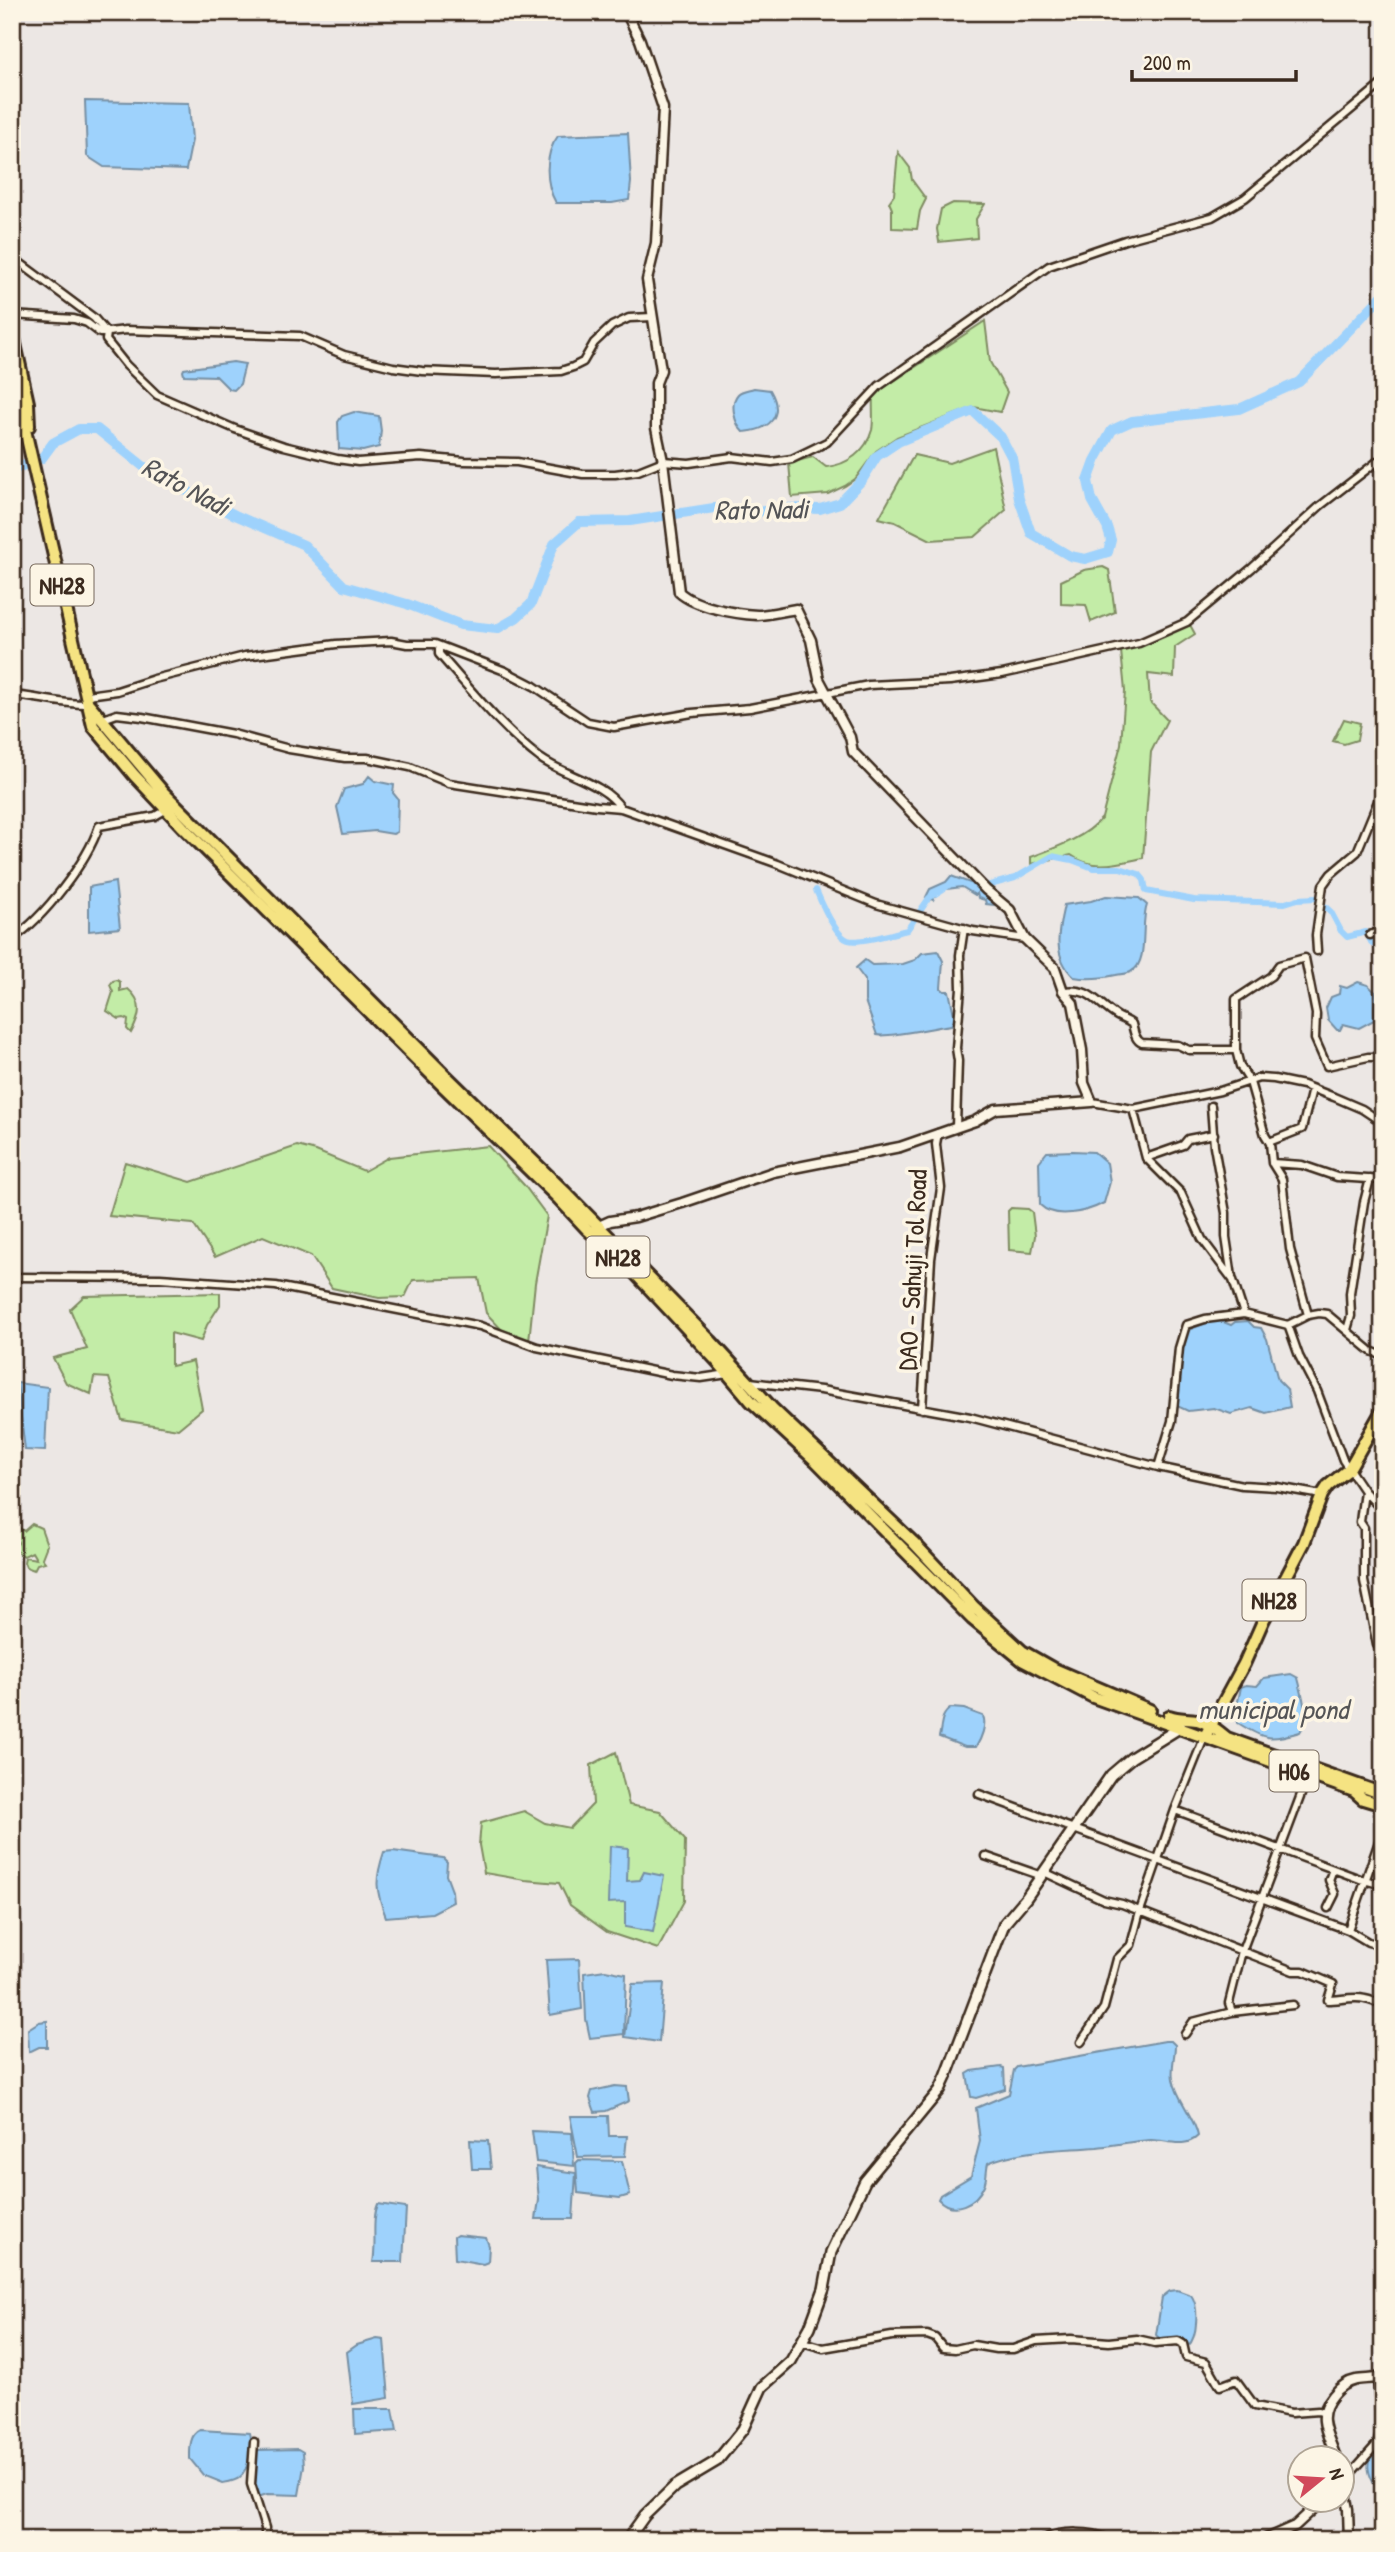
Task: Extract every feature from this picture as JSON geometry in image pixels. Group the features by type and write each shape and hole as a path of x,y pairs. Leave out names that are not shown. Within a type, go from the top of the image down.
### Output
{"main road":[{"name":"NH28","path":"12,330 28,403 30,447"},
{"name":"NH28","path":"12,373 93,726 134,775 280,925 562,1195 599,1226 815,1460 1003,1647 1044,1673 1093,1697 1181,1727 1204,1738 1304,1543 1321,1495 1349,1469"},
{"name":"NH28","path":"88,700 164,793 562,1195 587,1229 632,1270 728,1374 752,1390 913,1542 974,1607 1022,1651 1052,1668 1140,1706 1179,1720 1197,1720 1211,1726"},
{"path":"1349,1469 1383,1409"},
{"name":"H06","path":"1211,1726 1227,1738 1383,1794"},
{"path":"627,2540 645,2515 675,2486 718,2461 743,2429 762,2387 791,2361 810,2327 824,2289 831,2252 866,2181 940,2090 1004,1924 1074,1831 1111,1775 1131,1758 1181,1727"},
{"name":"H06","path":"1204,1738 1354,1791 1363,1799 1383,1805"}],"street":[{"path":"626,12 663,108 656,243 646,280 661,370 656,383 656,428 679,592 688,600 757,615 796,608 811,640 819,679 850,737 853,752 966,866 986,890 1004,903 1017,920 1025,939 1055,968 1063,991 1073,1003 1082,1050 1084,1083 1092,1102"},
{"path":"12,257 94,318 107,333 106,340 126,365 157,395 235,429 284,446 358,462 421,457 517,462 583,474 638,471 663,464 732,457 772,462 792,459 828,442 878,386 1049,266 1125,240 1212,217 1245,198 1383,83"},
{"path":"12,315 74,319 87,323 100,333 126,330 300,336 344,355 393,368 496,374 553,372 573,367 583,362 594,343 612,326 629,317 653,317"},
{"path":"12,695 44,698 72,705 154,679 262,654 391,641 439,646 505,671 534,686 579,718 604,726 624,726 692,713 750,708 869,685 950,681 1002,674 1127,647 1154,638 1200,613 1320,506 1383,457"},
{"path":"439,646 439,654 494,715 538,756 552,766 606,792 621,808"},
{"path":"103,719 117,714 142,717 233,734 289,749 345,758 367,758 422,771 431,778 449,783 621,808 778,864 876,904 964,928 1025,939"},
{"path":"1317,951 1316,934 1323,885 1331,874 1357,852 1383,789"},
{"path":"12,939 50,906 84,856 99,826 155,816 167,809"},
{"path":"956,1127 956,1048 961,988 960,955 964,928"},
{"path":"1370,935 1383,930"},
{"path":"1308,1315 1290,1249 1282,1179 1272,1163 1269,1142 1250,1082 1240,1066 1236,1051 1237,999 1271,976 1279,965 1305,958 1316,1014 1315,1039 1327,1066 1368,1057 1383,1057"},
{"path":"1063,991 1075,990 1094,997 1117,1016 1132,1024 1134,1034 1142,1043 1178,1045 1189,1050 1236,1051"},
{"path":"599,1226 671,1207 773,1172 874,1154 975,1121 1008,1107 1092,1102 1133,1109 1220,1091 1259,1078 1274,1079 1312,1090 1362,1109 1383,1123"},
{"path":"1269,1142 1303,1129 1312,1090"},
{"path":"1211,1106 1214,1146 1226,1213 1227,1249 1244,1314"},
{"path":"1133,1109 1146,1158 1181,1193 1202,1239 1233,1280"},
{"name":"DAO - Sahuji Tol Road","path":"922,1409 927,1356 929,1278 941,1188 936,1139 939,1133"},
{"path":"1146,1158 1183,1145 1188,1139 1214,1134"},
{"path":"1272,1163 1302,1165 1337,1177 1383,1180"},
{"path":"1348,1330 1352,1316 1350,1293 1370,1179"},
{"path":"12,1277 160,1278 276,1286 480,1326 537,1347 672,1375 701,1378 728,1374"},
{"path":"1158,1467 1172,1421 1179,1348 1186,1325 1205,1319 1244,1314 1288,1325 1308,1315 1327,1314 1371,1351 1383,1356"},
{"path":"1288,1325 1343,1460 1364,1491 1383,1511"},
{"path":"752,1390 821,1390 970,1417 1158,1467 1242,1485 1277,1487 1321,1495"},
{"path":"1364,1491 1360,1522 1364,1528 1364,1581 1380,1638 1377,1645 1383,1652"},
{"path":"1081,2042 1104,2008 1117,1959 1131,1945 1175,1810 1204,1738"},
{"path":"1232,2012 1230,2003 1242,1951 1308,1776"},
{"path":"979,1794 1348,1930 1368,1942 1383,1946"},
{"path":"1175,1810 1193,1819 1383,1885"},
{"path":"1348,1930 1383,1830"},
{"path":"985,1856 1043,1874 1104,1900 1333,1984 1328,2000 1354,1998 1383,2004"},
{"path":"1328,1908 1335,1894 1329,1880 1333,1869"},
{"path":"1185,2034 1193,2022 1232,2012 1293,2005"},
{"path":"802,2342 823,2348 892,2336 928,2335 935,2338 945,2349 953,2350 973,2344 996,2349 1013,2349 1037,2341 1071,2339 1109,2342 1137,2339 1155,2343 1178,2341 1183,2344 1186,2357 1206,2362 1220,2386 1236,2380 1255,2406 1291,2413 1324,2413"},
{"path":"1331,2444 1324,2413 1334,2394 1354,2380 1380,2377 1381,2431 1377,2444 1356,2467"},
{"path":"254,2442 251,2484 265,2528 265,2540"},
{"path":"1263,2540 1294,2526 1307,2514"},
{"path":"1348,2514 1349,2540"},
{"path":"1044,2540 1055,2535 1097,2536 1109,2540"}],"green space":[{"path":"898,152 910,168 912,180 926,199 920,211 917,229 892,228 892,209 889,202 894,195"},
{"path":"953,203 985,204 976,219 977,238 939,242 937,229 941,209"},
{"path":"985,321 990,362 1007,392 1000,412 974,407 897,437 876,451 855,479 845,486 828,494 792,497 789,463 813,457 826,467 855,456 865,445 872,430 873,395"},
{"path":"993,447 1006,510 975,537 931,540 895,522 879,518 914,455 949,463"},
{"path":"1103,567 1109,570 1115,612 1091,622 1086,605 1061,604 1061,581 1084,570"},
{"path":"1189,623 1195,634 1175,647 1174,677 1148,674 1150,702 1167,720 1151,752 1143,858 1097,864 1079,860 1071,855 1031,864 1031,857 1078,837 1102,818 1121,744 1125,691 1121,651 1155,640"},
{"path":"1344,719 1360,723 1357,740 1344,744 1333,741"},
{"path":"117,980 120,982 120,991 128,989 138,1004 137,1021 131,1033 127,1029 128,1020 119,1019 107,1011 113,992 110,985"},
{"path":"297,1146 364,1171 389,1157 488,1146 524,1185 547,1216 535,1283 529,1341 503,1331 486,1313 479,1278 413,1280 405,1297 379,1298 332,1288 311,1256 263,1236 215,1257 193,1224 109,1216 125,1162 191,1182"},
{"path":"1011,1208 1028,1209 1032,1212 1035,1236 1032,1252 1009,1250 1008,1211"},
{"path":"220,1293 220,1305 207,1325 201,1341 171,1333 171,1366 193,1361 202,1409 178,1429 122,1420 109,1378 94,1377 91,1394 66,1383 53,1358 87,1349 70,1309 84,1296"},
{"path":"32,1524 41,1528 47,1545 42,1558 45,1562 37,1564 34,1570 26,1567 24,1562 25,1557 36,1559 32,1552 24,1556 15,1548 18,1543 15,1534 18,1527 24,1531"},
{"path":"616,1752 629,1805 660,1811 685,1840 684,1901 658,1949 607,1932 570,1905 559,1883 484,1873 479,1845 481,1823 524,1811 545,1823 570,1828 593,1804 591,1765"}],"water":[{"path":"85,101 189,103 192,140 186,170 104,167 87,156"},
{"path":"628,133 631,182 629,200 612,203 556,203 548,178 548,160 558,136"},
{"path":"233,362 245,364 240,384 234,390 229,389 216,376 184,375 183,371 184,369"},
{"path":"754,388 770,390 776,407 775,414 767,425 743,432 736,419 735,398"},
{"path":"354,412 379,416 379,447 363,451 339,449 338,422 342,416"},
{"path":"369,776 375,781 394,785 393,793 398,799 397,832 343,834 337,807 344,789 363,784"},
{"path":"951,876 970,883 975,880 996,899 994,905 986,904 985,900 978,898 977,893 975,895 962,887 939,890 933,900 926,897 930,889 946,882"},
{"path":"115,882 120,928 89,931 89,887"},
{"path":"1106,896 1139,898 1147,905 1141,959 1128,973 1095,978 1074,977 1062,961 1058,943 1064,905"},
{"path":"938,951 943,961 941,988 949,991 955,1019 951,1025 901,1034 877,1035 865,1001 865,980 856,968 865,960 872,965 903,964 915,960 922,953"},
{"path":"1358,982 1368,985 1375,992 1376,1019 1359,1028 1343,1024 1340,1030 1337,1030 1328,1020 1326,1008 1331,997 1339,994 1340,986 1347,988"},
{"path":"1047,1152 1094,1152 1107,1163 1110,1182 1104,1203 1071,1213 1046,1210 1040,1205 1039,1162"},
{"path":"1216,1319 1231,1325 1248,1321 1254,1327 1261,1328 1267,1339 1278,1380 1287,1389 1290,1407 1266,1413 1252,1408 1231,1414 1214,1408 1188,1411 1177,1406 1184,1337 1188,1330"},
{"path":"17,1383 48,1387 45,1451 25,1450"},
{"name":"municipal pond","path":"1291,1674 1298,1678 1304,1706 1304,1720 1300,1732 1274,1738 1262,1736 1238,1723 1237,1706 1241,1687 1257,1686 1264,1678"},
{"path":"951,1708 964,1709 983,1716 984,1728 976,1747 965,1747 939,1737 943,1717"},
{"path":"610,1846 628,1848 627,1881 640,1880 644,1872 664,1876 653,1932 625,1927 625,1902 608,1903"},
{"path":"384,1852 443,1858 447,1862 446,1875 453,1902 432,1913 386,1917 378,1892 378,1877"},
{"path":"579,1959 582,2009 550,2015 546,1960"},
{"path":"605,1970 626,1974 624,2034 590,2038 586,2019 584,1973"},
{"path":"664,1983 659,2042 625,2037 632,1984"},
{"path":"47,2021 47,2047 39,2047 29,2052 28,2029 39,2022"},
{"path":"1171,2041 1175,2045 1173,2079 1196,2129 1198,2136 1193,2140 1182,2143 1144,2141 1042,2151 1001,2158 988,2163 984,2185 970,2202 957,2207 944,2204 938,2199 940,2195 971,2176 980,2141 976,2108 1009,2094 1017,2067"},
{"path":"1004,2068 1005,2089 976,2098 971,2097 967,2074"},
{"path":"615,2086 627,2087 629,2101 606,2111 595,2112 590,2098 592,2091"},
{"path":"570,2116 608,2116 609,2136 627,2136 625,2156 578,2157"},
{"path":"532,2131 572,2133 574,2166 536,2162"},
{"path":"470,2140 488,2141 491,2169 472,2169"},
{"path":"579,2160 622,2161 630,2195 620,2198 578,2193 576,2163"},
{"path":"536,2167 576,2173 573,2219 536,2219 539,2200"},
{"path":"378,2204 406,2208 403,2262 373,2262"},
{"path":"454,2237 486,2238 489,2246 488,2262 483,2264 455,2259"},
{"path":"1177,2290 1191,2295 1194,2300 1195,2329 1188,2346 1184,2338 1159,2338 1156,2335 1162,2297"},
{"path":"377,2339 384,2340 389,2398 353,2404 347,2352 357,2345"},
{"path":"354,2409 393,2409 397,2431 355,2434"},
{"path":"200,2430 250,2433 251,2449 243,2474 223,2483 203,2475 190,2459 192,2439"},
{"path":"1383,2446 1383,2488 1377,2488 1371,2479 1368,2463 1375,2449"},
{"path":"298,2449 303,2452 304,2466 299,2495 267,2494 258,2497 254,2480 257,2450"}],"waterway":[{"name":"Rato Nadi","path":"12,470 42,458 53,443 79,429 97,429 153,474 235,515 304,545 344,586 407,604 461,625 497,629 516,618 531,604 554,544 579,522 630,521 714,508 747,513 790,508 820,509 840,503 862,480 877,456 898,442 973,411 1001,437 1012,458 1019,499 1031,533 1070,556 1085,559 1108,552 1111,540 1092,500 1088,481 1096,459 1112,430 1132,421 1239,409 1299,382 1383,295"},
{"path":"983,887 1015,878 1052,856 1093,868 1120,868 1139,874 1144,880 1146,891 1194,900 1285,903 1316,898 1331,912 1347,937 1366,932 1371,942 1383,952"},
{"path":"816,890 839,932 853,941 907,930 929,898 948,886"}]}
